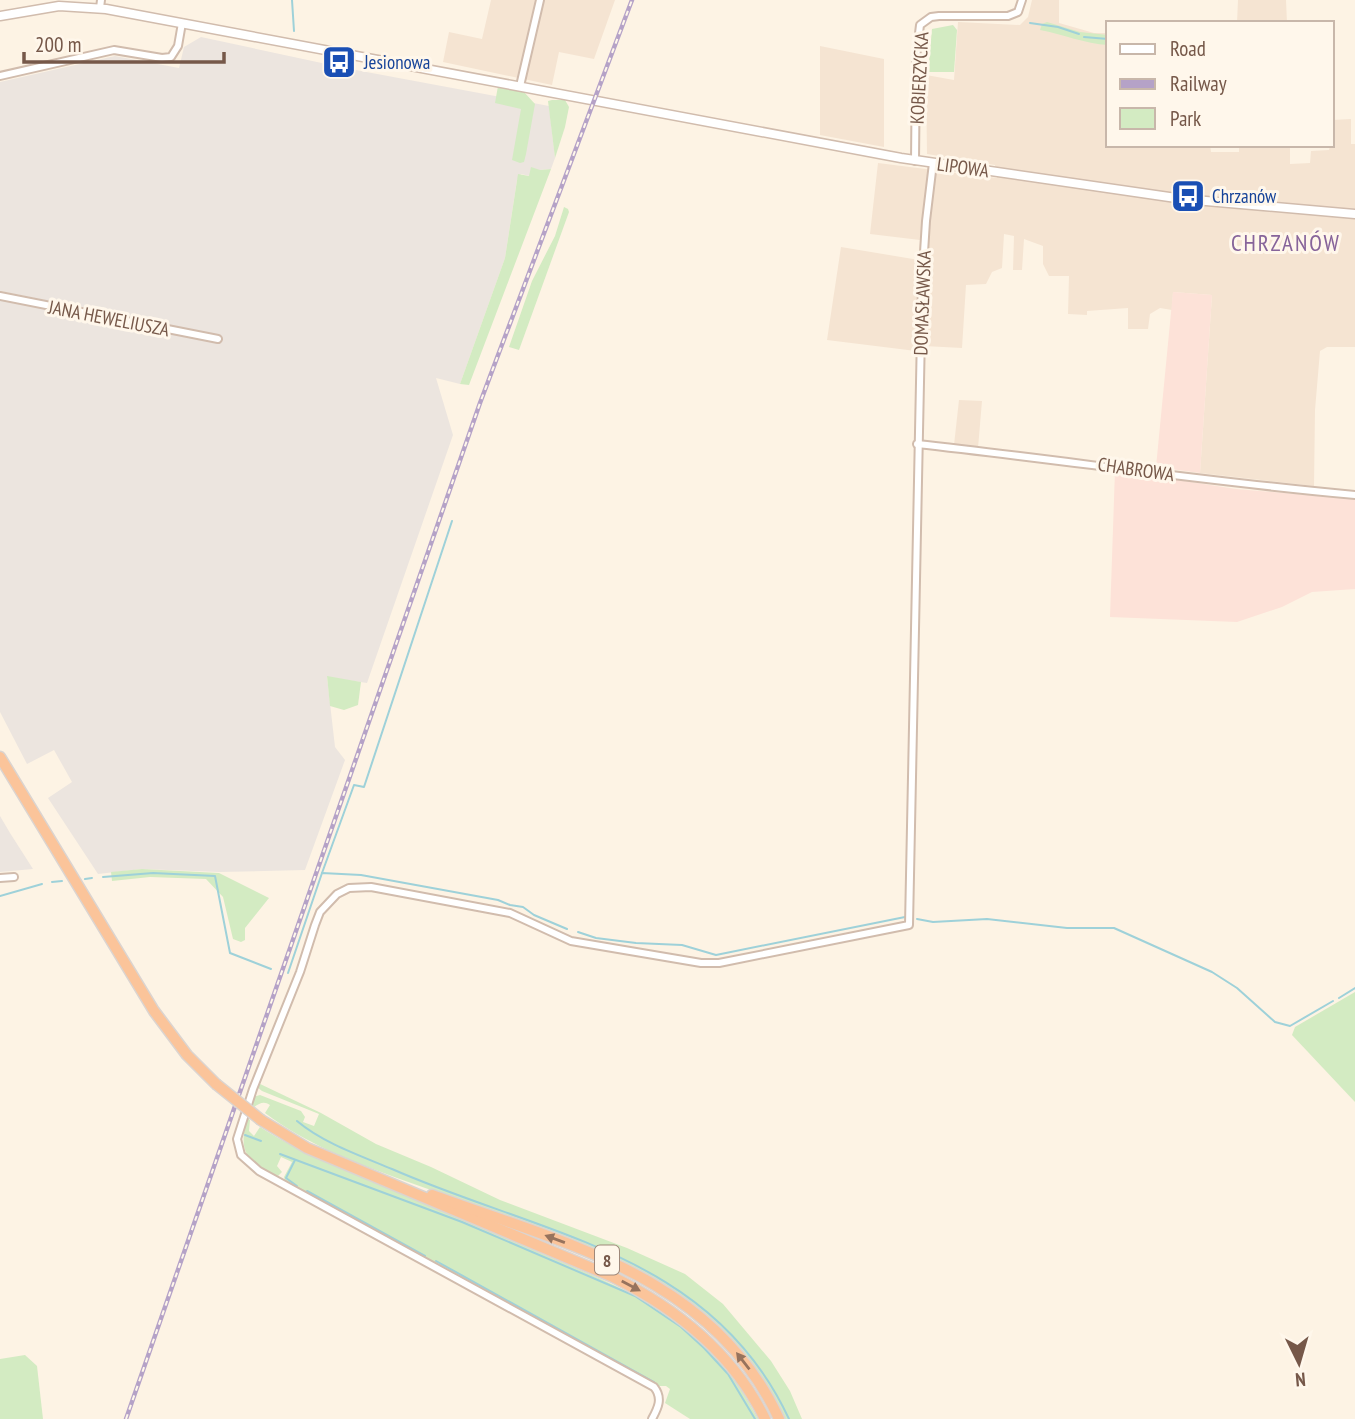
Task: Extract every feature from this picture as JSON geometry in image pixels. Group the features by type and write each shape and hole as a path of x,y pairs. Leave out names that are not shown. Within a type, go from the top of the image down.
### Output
{"highway":[{"name":"8","path":"0,757 155,1011 187,1055 216,1084 261,1120 307,1148 613,1276 652,1297 676,1313 718,1351 750,1393 765,1419"},
{"name":"8","path":"382,1179 573,1245 648,1279 679,1299 721,1335 755,1376 779,1419"}],"street":[{"path":"0,16 41,7 100,4 182,23 520,86 540,0"},
{"name":"KOBIERZYCKA","path":"915,160 916,58 920,25 931,17 939,16 1008,16 1018,12 1022,0"},
{"path":"0,76 114,50 171,57 178,46 182,23"},
{"name":"LIPOWA","path":"520,86 933,163 1183,199 1355,214"},
{"name":"DOMASŁAWSKA","path":"652,1419 659,1403 653,1387 260,1171 241,1155 237,1139 320,912 328,902 349,888 372,887 510,913 571,941 701,963 719,963 909,925 917,444 923,271 933,163"},
{"name":"JANA HEWELIUSZA","path":"0,296 218,339"},
{"name":"CHABROWA","path":"917,444 1355,495"},
{"path":"0,878 14,877"}],"shaded area":[{"path":"491,0 615,0 594,59 559,52 552,85 443,62 449,32 482,39"},
{"path":"1032,0 1059,0 1059,23 1094,33 1106,33 1106,147 1210,147 1211,152 1239,152 1239,147 1290,147 1290,164 1310,163 1311,151 1334,147 1334,120 1351,119 1351,144 1355,144 1355,347 1327,347 1320,351 1315,410 1314,486 1200,473 1212,295 1173,292 1172,310 1160,308 1150,314 1148,329 1128,329 1128,308 1087,311 1087,315 1068,314 1069,276 1049,276 1043,264 1043,246 1024,239 1022,270 1013,270 1014,236 1004,234 1002,268 992,272 986,284 966,285 962,348 924,346 927,261 920,260 916,351 827,340 841,247 919,260 920,240 870,234 878,163 997,178 995,165 927,154 926,75 954,80 958,22 1020,25 1028,17"},
{"path":"1238,0 1286,0 1287,21 1237,21"},
{"path":"201,37 345,68 549,106 555,158 551,169 540,170 530,176 521,174 517,180 505,258 460,384 436,378 453,435 367,683 327,677 335,747 345,760 305,870 219,872 142,869 98,874 48,798 72,782 54,750 27,764 0,712 0,300 216,343 218,335 0,291 0,82 115,56 179,68 184,47"},
{"path":"820,46 884,59 884,147 820,135"},
{"path":"1173,292 1212,295 1200,473 1156,467"},
{"path":"959,400 982,401 978,448 954,445"},
{"path":"1115,470 1236,489 1355,499 1355,589 1312,592 1282,607 1237,622 1110,617"},
{"path":"0,816 10,833 33,869 0,872"}],"green space":[{"path":"1047,22 1080,32 1106,35 1106,45 1040,30 1042,24"},
{"path":"953,25 957,30 954,72 928,72 932,29"},
{"path":"498,86 524,92 535,104 524,162 512,160 521,109 495,103"},
{"path":"565,100 569,107 555,158 548,101"},
{"path":"531,167 551,169 469,385 460,384 505,258 518,174 529,176"},
{"path":"564,207 569,212 519,350 509,347 532,281 555,236"},
{"path":"327,676 361,682 358,705 344,710 330,706"},
{"path":"142,869 219,873 269,898 245,928 245,940 241,942 233,939 223,897 206,879 150,877 112,881 111,872"},
{"path":"1355,992 1355,1102 1292,1035 1295,1027"},
{"path":"258,1083 321,1113 376,1144 500,1200 627,1248 685,1274 723,1304 771,1361 790,1391 802,1419 785,1419 753,1366 713,1322 668,1288 619,1260 566,1237 397,1178 312,1142 265,1113 270,1105 262,1103 254,1107 251,1104 253,1097 260,1095 301,1111 305,1117 303,1122 314,1126 319,1114 262,1091 257,1087"},
{"path":"247,1118 250,1120 249,1131 254,1136 260,1127 314,1156 579,1269 641,1299 694,1335 718,1358 739,1386 758,1419 690,1419 665,1403 670,1389 666,1386 657,1386 285,1182 284,1177 292,1162 281,1157 277,1166 282,1172 278,1176 258,1166 247,1154 244,1147 244,1129"},
{"path":"25,1355 37,1366 43,1419 0,1419 0,1359"}],"waterway":[{"path":"292,0 294,31"},
{"path":"1030,23 1058,27 1079,34"},
{"path":"1084,37 1106,39"},
{"path":"322,873 354,785 364,787 452,521"},
{"path":"103,877 153,873 215,876 230,953 271,969"},
{"path":"288,973 322,873 361,875 498,900 523,907 534,915 567,929"},
{"path":"85,879 92,878"},
{"path":"52,882 62,881"},
{"path":"0,896 42,884"},
{"path":"578,932 596,938 682,945 716,955 905,917"},
{"path":"917,919 933,922 987,919 1067,928 1114,928 1212,972 1237,988 1275,1022 1290,1026 1333,1001"},
{"path":"1339,998 1355,988"},
{"path":"297,1121 318,1136 355,1154 449,1192 563,1233 618,1256 669,1284 716,1319 756,1363 789,1419"},
{"path":"245,1135 261,1141"},
{"path":"280,1154 462,1222 635,1296 681,1327 704,1348 728,1374 755,1419"},
{"path":"295,1160 286,1178 297,1186"},
{"path":"307,1191 425,1256"},
{"path":"436,1261 654,1382"}],"railway":[{"path":"126,1419 480,403 632,0"}],"place":[{"name":"Jesionowa","path":"339,62"},
{"name":"Chrzanów","path":"1188,196"}],"district":[{"name":"CHRZANÓW","path":"1286,242"}]}
